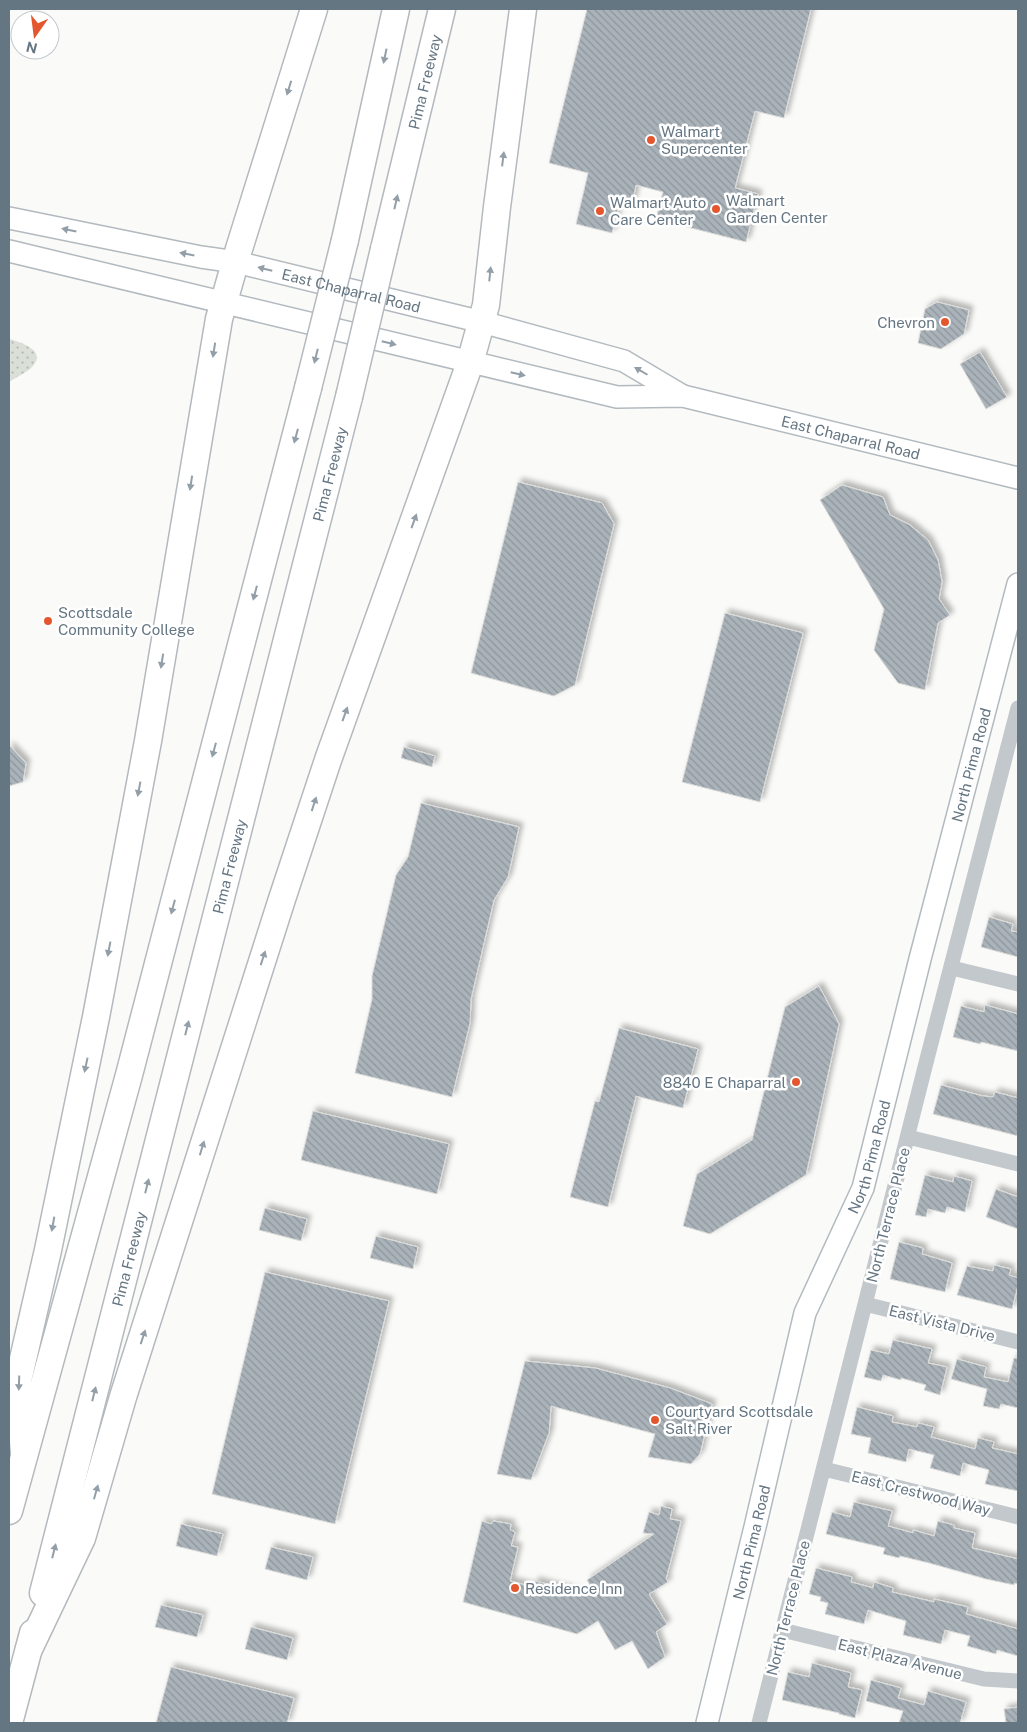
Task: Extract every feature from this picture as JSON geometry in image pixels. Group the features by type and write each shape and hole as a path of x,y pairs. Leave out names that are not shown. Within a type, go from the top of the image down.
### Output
{"highway":[{"path":"24,1453 18,1381 48,1250 102,983 148,741 219,319 314,9"},
{"path":"9,1511 131,1066 308,388 345,240 396,9"},
{"name":"Pima Freeway","path":"9,1723 349,397 442,9"},
{"path":"29,1650 82,1538 126,1388 282,899 328,760 470,363 486,305 523,9"}],"main road":[{"name":"East Chaparral Road","path":"9,218 201,257 236,262 482,322 624,361 683,396"},
{"name":"East Chaparral Road","path":"9,251 617,397 683,396 1018,478"},
{"name":"North Pima Road","path":"707,1723 758,1517 805,1313 863,1188 920,959 1018,584"}],"street":[{"name":"North Terrace Place","path":"759,1723 1018,708"},
{"path":"952,968 1018,984"},
{"path":"908,1137 1018,1164"},
{"name":"East Vista Drive","path":"865,1304 1018,1342"},
{"name":"East Crestwood Way","path":"824,1469 1018,1517"},
{"name":"East Plaza Avenue","path":"782,1630 984,1679 1018,1681"}],"shaded area":[{"path":"9,339 30,348 37,355 31,368 9,382"}],"building":[{"name":"Walmart Supercenter","path":"587,9 811,9 784,118 755,111 735,188 758,194 746,242 656,219 663,192 636,185 632,204 620,201 612,233 576,224 588,173 549,163"},
{"name":"Chevron","path":"937,302 969,310 964,334 941,349 918,343 925,309"},
{"name":"Chevron","path":"980,352 1007,397 986,409 960,364"},
{"path":"518,482 602,503 614,524 575,685 554,696 471,673"},
{"path":"842,485 883,497 890,515 910,525 928,540 938,560 942,582 939,599 950,615 938,623 925,690 898,683 874,650 884,609 820,500"},
{"path":"725,613 803,633 760,802 682,782"},
{"path":"9,745 26,763 23,782 9,786"},
{"path":"404,747 435,756 432,767 401,758"},
{"path":"421,803 519,827 508,877 494,900 471,999 470,1023 452,1097 355,1073 372,999 372,976 396,875 408,857"},
{"path":"989,917 1013,924 1011,931 1018,932 1018,957 981,947"},
{"name":"8840 E Chaparral","path":"819,986 839,1024 806,1175 710,1234 683,1226 697,1174 752,1140 785,1007"},
{"path":"985,1005 1018,1014 1018,1051 953,1037 961,1006 984,1012"},
{"path":"619,1028 698,1049 683,1108 636,1096 608,1207 570,1197 595,1101 599,1102"},
{"path":"941,1085 983,1096 993,1097 995,1092 1018,1098 1018,1136 933,1114"},
{"path":"313,1111 449,1144 437,1194 301,1160"},
{"path":"925,1175 953,1182 954,1176 972,1181 965,1212 947,1207 945,1213 928,1209 926,1217 915,1215"},
{"path":"996,1189 1018,1197 1018,1229 986,1217"},
{"path":"265,1208 307,1219 301,1241 259,1230"},
{"path":"376,1236 418,1247 413,1269 370,1258"},
{"path":"899,1242 923,1248 922,1254 952,1263 945,1292 890,1279"},
{"path":"994,1265 1011,1269 1009,1275 1018,1278 1012,1309 957,1295 967,1266 993,1271"},
{"path":"265,1272 389,1301 335,1524 212,1494"},
{"path":"893,1340 932,1349 928,1363 947,1367 940,1395 924,1390 926,1385 901,1378 901,1380 883,1375 881,1381 864,1377 871,1350 889,1354"},
{"path":"1014,1358 1018,1358 1018,1408 1001,1404 999,1409 983,1406 987,1389 951,1379 957,1359 986,1367 984,1377 1008,1382"},
{"name":"Courtyard Scottsdale Salt River","path":"525,1361 595,1368 670,1388 712,1404 700,1454 691,1464 648,1457 655,1434 551,1406 549,1433 531,1480 497,1474"},
{"path":"857,1407 893,1416 892,1422 917,1427 918,1423 934,1427 931,1437 975,1449 978,1438 994,1442 992,1448 1018,1454 1018,1491 985,1484 989,1470 963,1463 960,1476 930,1468 934,1455 909,1449 906,1462 868,1453 871,1438 851,1434"},
{"path":"854,1502 892,1511 888,1526 913,1533 913,1530 934,1536 938,1521 954,1525 954,1528 975,1533 972,1548 1018,1559 1018,1584 1014,1583 1014,1585 986,1579 929,1563 883,1554 885,1548 826,1534 832,1512 850,1517"},
{"name":"Residence Inn","path":"661,1506 672,1509 670,1519 681,1521 666,1579 668,1582 649,1594 667,1624 656,1632 665,1657 648,1669 632,1641 615,1650 598,1621 577,1634 463,1602 482,1521 491,1524 493,1521 511,1524 510,1530 515,1532 511,1546 518,1547 510,1581 533,1587 535,1581 597,1597 587,1580 654,1534 643,1533 649,1512 659,1515"},
{"path":"181,1524 223,1534 217,1556 176,1546"},
{"path":"271,1547 313,1557 307,1580 265,1569"},
{"path":"816,1568 852,1577 851,1582 873,1588 874,1582 893,1588 892,1592 934,1602 934,1599 968,1607 966,1614 1018,1629 1018,1656 997,1650 996,1654 967,1646 970,1636 945,1630 941,1644 903,1635 906,1621 868,1610 864,1624 825,1614 828,1603 820,1601 821,1597 809,1594"},
{"path":"161,1605 203,1615 197,1637 155,1627"},
{"path":"251,1627 293,1638 287,1660 245,1649"},
{"path":"812,1663 851,1673 848,1687 862,1690 855,1718 782,1700 788,1672 809,1677"},
{"path":"171,1667 294,1698 287,1723 156,1723"},
{"path":"871,1680 901,1688 898,1698 924,1705 928,1691 966,1702 960,1723 899,1723 903,1711 866,1701"},
{"path":"1018,1707 1018,1723 1006,1723 1004,1709"}],"place":[{"name":"Walmart Supercenter","path":"651,140"},
{"name":"Walmart Garden Center","path":"716,209"},
{"name":"Walmart Auto Care Center","path":"600,211"},
{"name":"Chevron","path":"945,322"},
{"name":"Scottsdale Community College","path":"48,621"},
{"name":"8840 E Chaparral","path":"796,1082"},
{"name":"Courtyard Scottsdale Salt River","path":"655,1420"},
{"name":"Residence Inn","path":"515,1588"}]}
